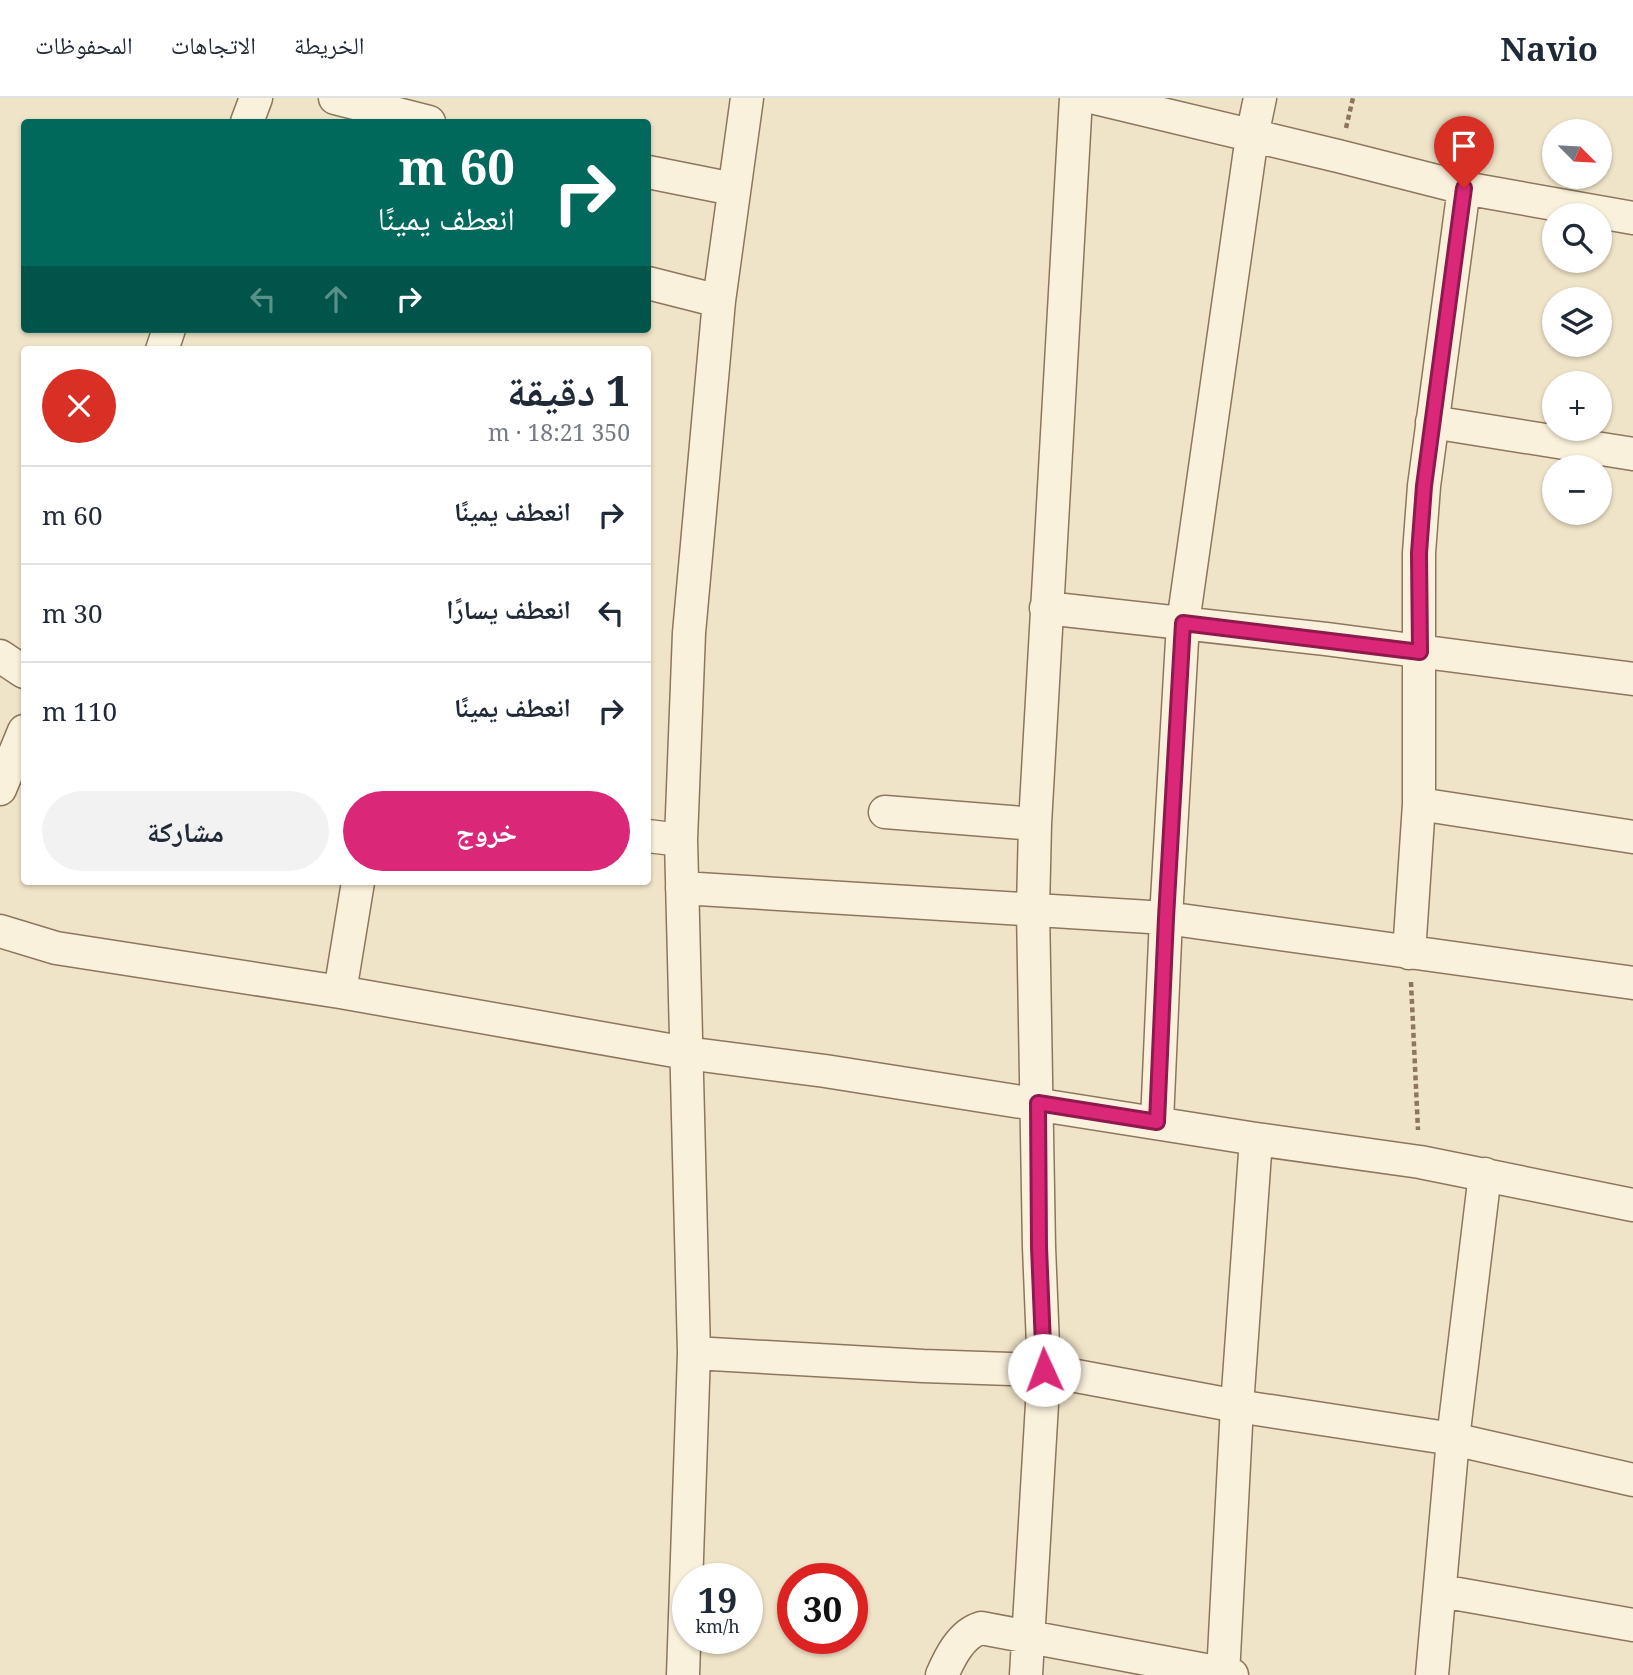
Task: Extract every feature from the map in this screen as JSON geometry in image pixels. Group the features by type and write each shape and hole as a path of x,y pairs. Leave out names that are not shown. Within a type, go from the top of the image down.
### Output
{"street":[{"path":"248,119 256,98"},
{"path":"335,98 417,119"},
{"path":"683,1675 694,1353 681,840 689,633 719,301 747,98"},
{"path":"1026,1675 1044,1370 1033,909 1035,824 1076,98"},
{"path":"1095,98 1464,188 1633,218"},
{"path":"1157,1122 1183,623 1251,136 1260,98"},
{"path":"651,173 733,189"},
{"path":"1409,953 1419,804 1419,553 1432,422 1464,188"},
{"path":"651,283 719,301"},
{"path":"1432,422 1633,454"},
{"path":"1046,608 1633,679"},
{"path":"0,656 21,670"},
{"path":"0,789 21,737"},
{"path":"1419,804 1633,837"},
{"path":"885,812 1035,824"},
{"path":"651,836 681,840"},
{"path":"340,992 358,885"},
{"path":"682,888 1166,918 1633,983"},
{"path":"0,930 56,948 340,992 686,1054 825,1071 1420,1162 1633,1205"},
{"path":"942,1675 963,1639 974,1630 991,1629 1226,1674 1237,1406 1256,1139"},
{"path":"1432,1675 1454,1439 1485,1174"},
{"path":"694,1353 1044,1370 1237,1406 1454,1439 1633,1480"},
{"path":"1441,1591 1633,1625"}],"path":[{"path":"1409,953 1420,1162"}],"route":[{"path":"1044,1370 1039,1247 1038,1103 1157,1122 1183,623 1420,652 1419,553 1424,486 1464,188"}]}
